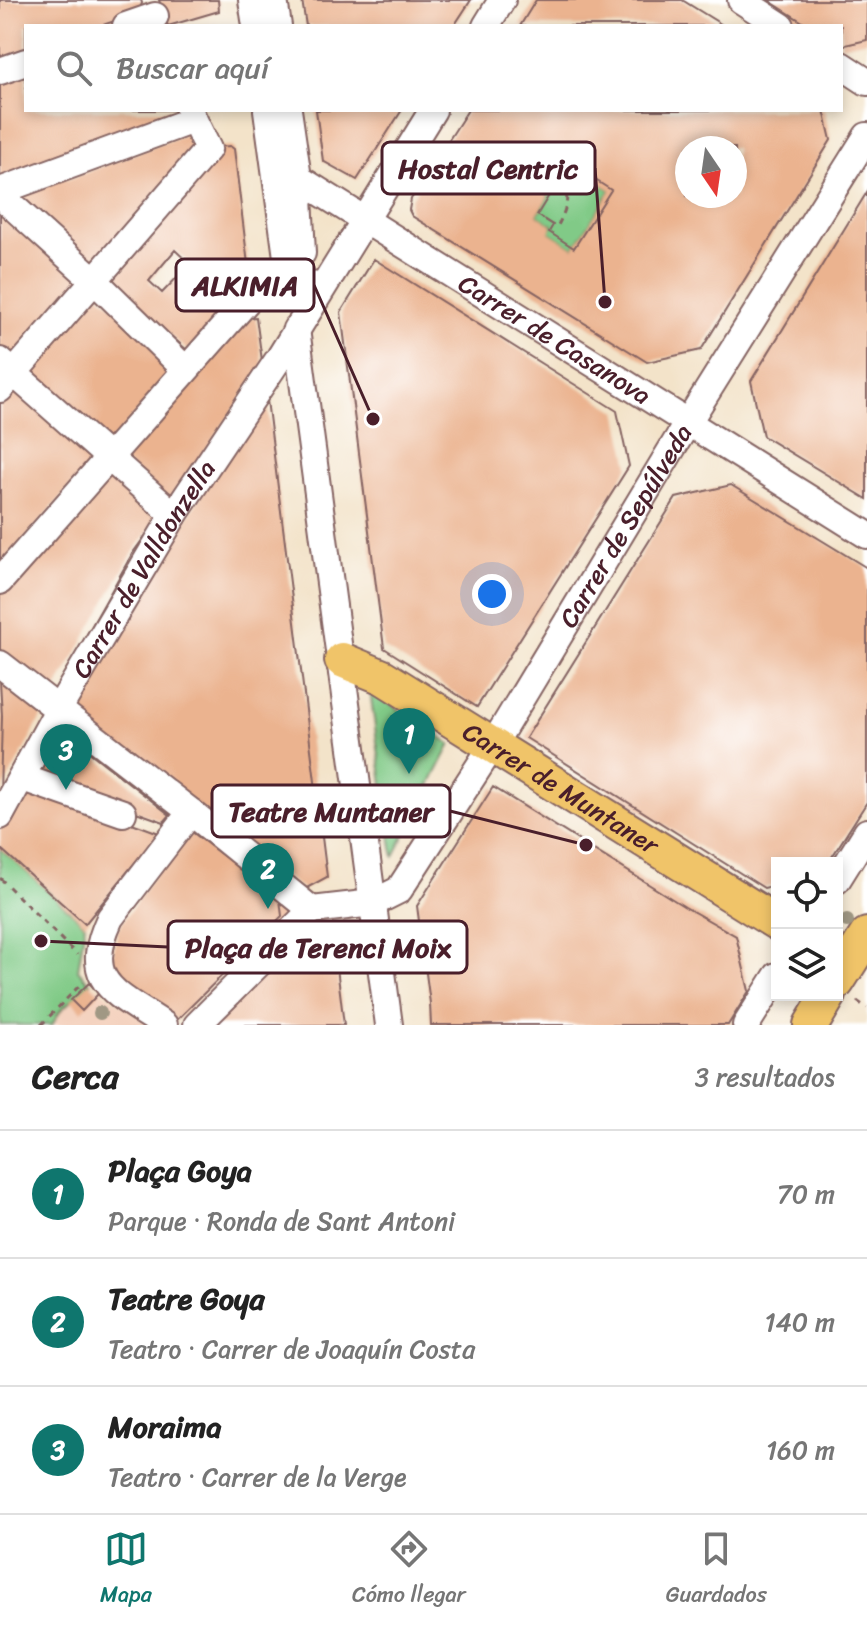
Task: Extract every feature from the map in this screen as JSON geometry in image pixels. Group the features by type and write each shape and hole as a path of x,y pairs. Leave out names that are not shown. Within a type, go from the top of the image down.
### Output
{"main road":[{"name":"Carrer de Muntaner","path":"342,660 383,677 771,919"},
{"path":"843,978 867,935"},
{"path":"811,1025 827,1001"}],"street":[{"path":"252,0 256,24"},
{"path":"274,0 278,24"},
{"path":"487,24 502,0"},
{"path":"741,0 778,24"},
{"path":"131,24 154,14"},
{"path":"0,71 24,63"},
{"path":"843,66 867,82"},
{"path":"267,112 306,281"},
{"path":"288,112 298,178 306,281"},
{"name":"Carrer de Valldonzella","path":"0,816 58,710 174,515 296,329 306,281 365,220 432,112"},
{"path":"174,515 108,456 5,375 94,280 208,149 191,115 0,193 94,280 185,369"},
{"name":"Carrer de Sepúlveda","path":"373,903 399,890 493,745 688,422 867,136"},
{"name":"Carrer de Casanova","path":"298,178 867,535"},
{"path":"0,581 254,293 306,281"},
{"path":"296,329 389,1025"},
{"path":"0,664 312,910"},
{"path":"23,778 123,813"},
{"path":"164,1025 108,987 95,970 101,937 110,918 191,812"},
{"path":"843,870 867,832"},
{"path":"197,1025 312,910 373,903"},
{"path":"746,1025 771,985"}],"path":[{"path":"543,156 564,179 568,206 557,227"},
{"path":"0,878 95,970 41,1025"}],"shaded area":[{"path":"90,983 151,1025 52,1025 61,1010"}],"green space":[{"path":"548,150 611,190 574,248 549,232 553,225 537,215 548,197 539,162"},
{"path":"370,691 451,744 394,856 392,848"},
{"path":"0,848 85,924 78,970 90,983 61,1010 52,1025 0,1025"}],"building":[{"path":"0,0 141,0 138,13 106,24 24,24 24,52 0,60"},
{"path":"159,0 218,0 219,11 167,24"},
{"path":"302,0 471,0 455,24 306,24"},
{"path":"536,0 682,0 721,24 521,24"},
{"path":"768,0 867,0 867,40 843,46 843,24 806,24"},
{"path":"24,70 24,112 182,112 0,182 0,78"},
{"path":"316,112 401,112 357,180 323,161"},
{"path":"467,112 824,112 831,140 701,350 647,362 412,216 409,210 411,199","holes":["548,150 611,190 574,248 549,232 553,225 537,215 548,197 539,162"]},
{"path":"192,132 200,149 95,268 10,193 58,172 67,180"},
{"path":"230,146 234,149 250,281 188,351 105,277 218,147","holes":["175,250 190,264 162,293 149,281"]},
{"path":"867,192 867,499 763,436 751,381"},
{"path":"0,204 86,280 14,364 0,352"},
{"path":"374,259 617,411 629,466 477,707 384,648 341,312"},
{"path":"95,290 179,365 105,448 22,375"},
{"path":"256,317 263,368 169,502 117,455 236,319"},
{"path":"13,384 98,455 0,567 0,399"},
{"path":"262,399 267,400 327,877 303,890 68,708"},
{"path":"108,466 161,514 132,554 53,695 0,654 0,589"},
{"path":"731,485 867,568 867,802 832,857 771,857 771,886 764,888 526,738 676,498"},
{"path":"0,681 43,714 0,795 2,716"},
{"path":"57,727 170,815 164,822 30,774"},
{"path":"23,783 159,833 85,924 0,848 0,826"},
{"path":"493,787 736,936 749,991 728,1025 431,1025 417,906"},
{"path":"187,828 280,900 282,916 177,1020 111,973 110,969 118,929"},
{"path":"319,932 334,943 344,1025 211,1025 305,934"},
{"path":"89,983 99,993 82,1011 71,1000"}],"place":[{"name":"Hostal Centric","path":"605,302"},
{"name":"ALKIMIA","path":"373,419"},
{"name":"Plaça Goya","path":"409,774"},
{"name":"Moraima","path":"66,790"},
{"name":"Teatre Muntaner","path":"586,845"},
{"name":"Teatre Goya","path":"268,909"},
{"name":"Plaça de Terenci Moix","path":"41,941"}]}
